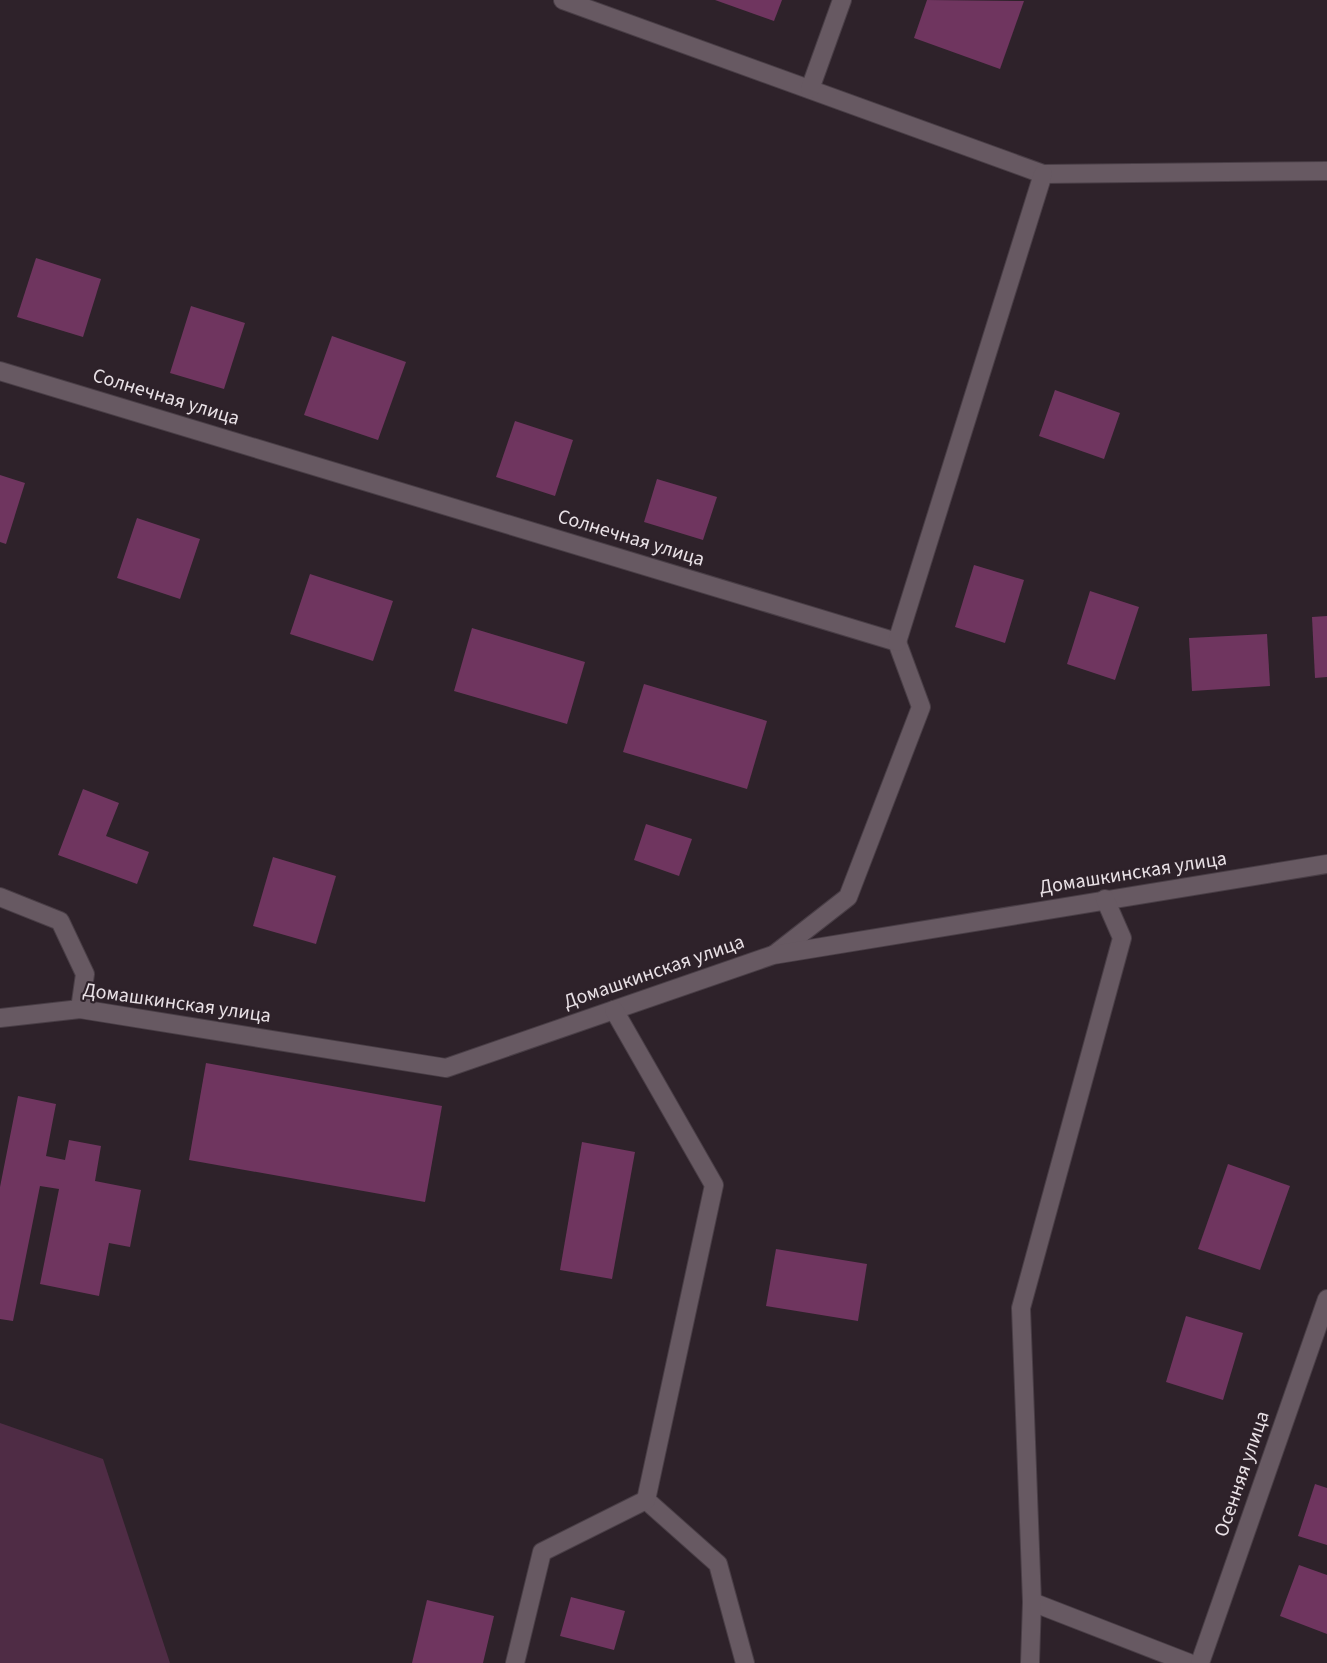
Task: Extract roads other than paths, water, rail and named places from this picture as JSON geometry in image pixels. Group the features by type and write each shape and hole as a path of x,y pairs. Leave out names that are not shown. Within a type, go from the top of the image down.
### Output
{"street":[{"path":"562,0 1043,174 1327,171"},
{"path":"810,89 842,0"},
{"path":"774,955 848,897 921,707 897,642 1043,174"},
{"name":"Солнечная улица","path":"0,371 897,642"},
{"name":"Домашкинская улица","path":"0,1018 80,1009 446,1068 774,955 1327,864"},
{"path":"0,897 60,921 85,974 80,1009"},
{"path":"1030,1663 1032,1602 1021,1308 1122,938 1106,900"},
{"path":"614,1010 714,1185 646,1500"},
{"name":"Осенняя улица","path":"1200,1663 1327,1299"},
{"path":"514,1663 542,1552 646,1500"},
{"path":"646,1500 718,1564 746,1663"},
{"path":"1032,1602 1189,1663"}]}
